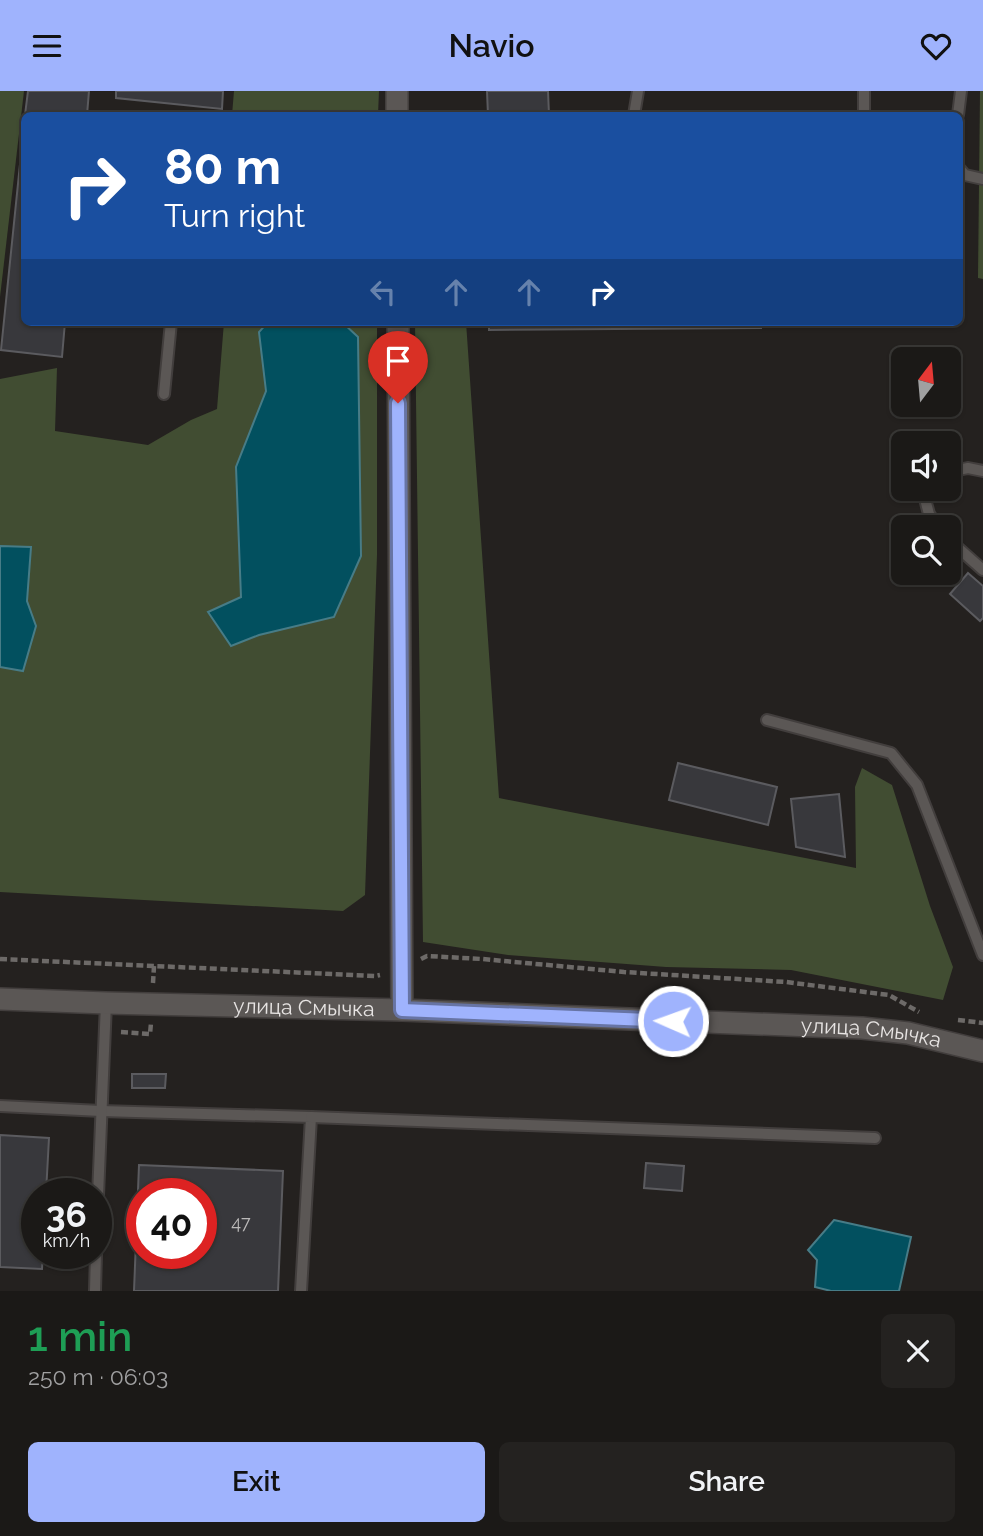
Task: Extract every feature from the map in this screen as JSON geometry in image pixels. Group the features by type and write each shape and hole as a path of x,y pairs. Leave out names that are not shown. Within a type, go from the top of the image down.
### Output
{"street":[{"path":"397,91 397,112"},
{"path":"398,326 402,1010"},
{"name":"улица Смычка","path":"0,999 402,1010 862,1028 908,1033 983,1051"}],"lane":[{"path":"634,112 638,91"},
{"path":"864,91 864,112"},
{"path":"958,112 961,91"},
{"path":"963,173 983,179"},
{"path":"164,394 171,326"},
{"path":"961,469 983,471"},
{"path":"961,551 983,570"},
{"path":"767,720 891,753 917,785 983,955"},
{"path":"98,1178 106,1003"},
{"path":"0,1106 875,1138"},
{"path":"301,1291 312,1117"},
{"path":"95,1291 96,1269"}],"path":[{"path":"0,960 375,976 402,969 427,956 482,959 624,972 786,982 889,995 927,1017"},
{"path":"951,1020 983,1023"}],"green space":[{"path":"0,91 24,91 21,112 0,297"},
{"path":"234,91 379,91 378,112 232,112"},
{"path":"980,91 983,91 983,279 978,278"},
{"path":"224,326 264,326 259,332 266,391 236,467 242,597 209,611 231,646 259,635 334,617 358,337 346,326 377,326 377,555 365,895 343,911 0,892 0,667 23,671 36,626 27,601 31,547 0,546 0,379 57,368 55,431 148,445 191,420 217,409"},
{"path":"415,326 466,326 499,798 856,868 855,787 862,768 892,785 930,906 953,967 943,1000 791,970 666,967 508,955 423,942"}],"water":[{"path":"264,326 346,326 358,337 361,556 334,617 259,635 231,646 208,612 241,597 236,467 266,391 259,332"},
{"path":"0,546 31,547 27,601 36,626 23,671 0,667"},
{"path":"834,1220 911,1237 899,1291 831,1291 815,1287 817,1260 808,1250"}],"building":[{"path":"28,91 89,91 87,112 25,112"},
{"path":"116,91 223,91 222,109 116,98"},
{"path":"487,91 548,91 549,112 488,112"},
{"path":"21,154 21,326 65,326 62,357 1,350"},
{"path":"489,326 761,326 761,328 489,330"},
{"path":"968,573 983,586 983,618 980,621 950,594 961,585"},
{"path":"678,763 777,787 768,825 669,800"},
{"path":"839,794 845,857 796,847 791,799"},
{"path":"132,1074 166,1074 165,1088 132,1088"},
{"path":"0,1135 49,1138 47,1178 21,1178 21,1268 0,1267"},
{"path":"646,1163 684,1166 682,1191 644,1188"},
{"path":"139,1165 283,1171 278,1291 134,1291 135,1269 217,1269 217,1178 138,1178"}],"route":[{"path":"398,403 402,1010 673,1021"}]}
